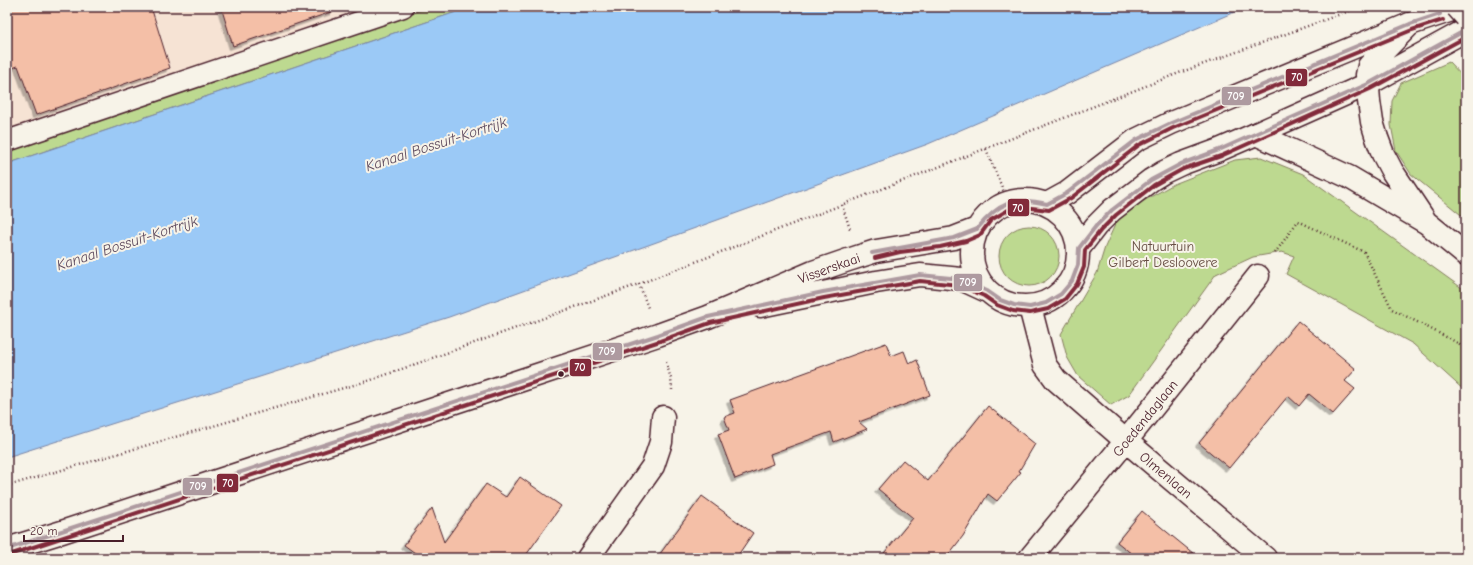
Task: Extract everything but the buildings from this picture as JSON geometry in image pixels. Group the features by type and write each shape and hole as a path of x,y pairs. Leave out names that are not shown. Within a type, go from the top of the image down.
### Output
{"main road":[{"path":"1457,7 1466,17"},
{"path":"1048,204 1067,193 1136,140 1171,123 1410,24 1461,7"},
{"path":"1410,24 1369,66 1367,75 1372,122 1383,154 1392,171 1427,223"},
{"path":"1079,248 1096,226 1112,210 1151,180 1181,164 1219,150 1368,84 1466,30"},
{"path":"1256,134 1343,174 1427,223 1466,254"},
{"path":"1026,199 1048,204 1067,219 1075,232 1079,248 1078,265 1072,281 1060,294 1046,302 1030,307 1014,305 1000,300 988,291 978,277 972,262 972,245 978,229 986,217 998,207 1008,202 1026,199"},
{"name":"Visserskaai","path":"7,549 115,515 658,335 708,317 813,272 876,251 954,238 978,229"},
{"name":"Visserskaai","path":"708,317 823,292 920,275 961,279 988,291"},
{"name":"Goedendaglaan","path":"1030,558 1258,276"},
{"name":"Olmenlaan","path":"1030,307 1045,365 1056,380 1265,558"},
{"path":"588,558 653,466 661,442 663,417"}],"lane":[{"path":"7,141 403,7"}],"path":[{"path":"7,486 371,380 638,284 1179,73 1360,7"},
{"path":"986,149 1008,202"},
{"path":"1258,276 1298,221 1364,252 1392,310 1456,342 1466,350"}],"shaded area":[{"path":"7,7 372,7 7,131"}],"green space":[{"path":"430,7 471,7 7,164 7,149"},
{"path":"1449,62 1466,80 1466,219 1411,174 1396,151 1391,125 1392,101 1401,83"},
{"name":"Natuurtuin Gilbert Desloovere","path":"1261,157 1303,174 1466,291 1466,392 1413,344 1286,274 1294,256 1282,252 1253,257 1216,274 1129,395 1111,405 1078,376 1067,357 1061,334 1097,273 1105,247 1118,218 1136,205 1174,184 1235,160"},
{"path":"1029,226 1046,231 1054,239 1059,256 1054,273 1046,281 1029,286 1012,281 1004,273 999,256 1004,239 1012,231"}],"water":[{"name":"Kanaal Bossuit-Kortrijk","path":"471,7 1246,7 928,144 449,317 7,457 7,164"}],"transit line":[{"name":"709","path":"1047,204 1067,193 1136,140 1171,123 1410,24 1440,14"},
{"name":"70","path":"875,258 900,252 940,247 966,241 980,235 991,220 1010,209 1023,207 1049,210 1071,198 1139,145 1173,128 1412,30 1443,20"},
{"name":"709","path":"7,549 658,335 708,317 823,292 920,275 961,279 987,291 1000,300 1014,305 1030,307 1046,303 1061,294 1072,281 1078,265 1079,248 1096,226 1112,210 1151,180 1181,164 1219,150 1368,84 1466,30"},
{"name":"70","path":"9,555 660,341 710,323 824,298 920,281 959,285 984,296 997,305 1013,311 1030,313 1048,309 1065,299 1077,284 1084,267 1085,250 1101,230 1116,215 1154,185 1183,169 1221,156 1370,89 1466,37"},
{"name":"709","path":"977,229 992,213 1008,204 1025,201 1047,204"},
{"name":"709","path":"872,253 954,238 977,229"}]}
